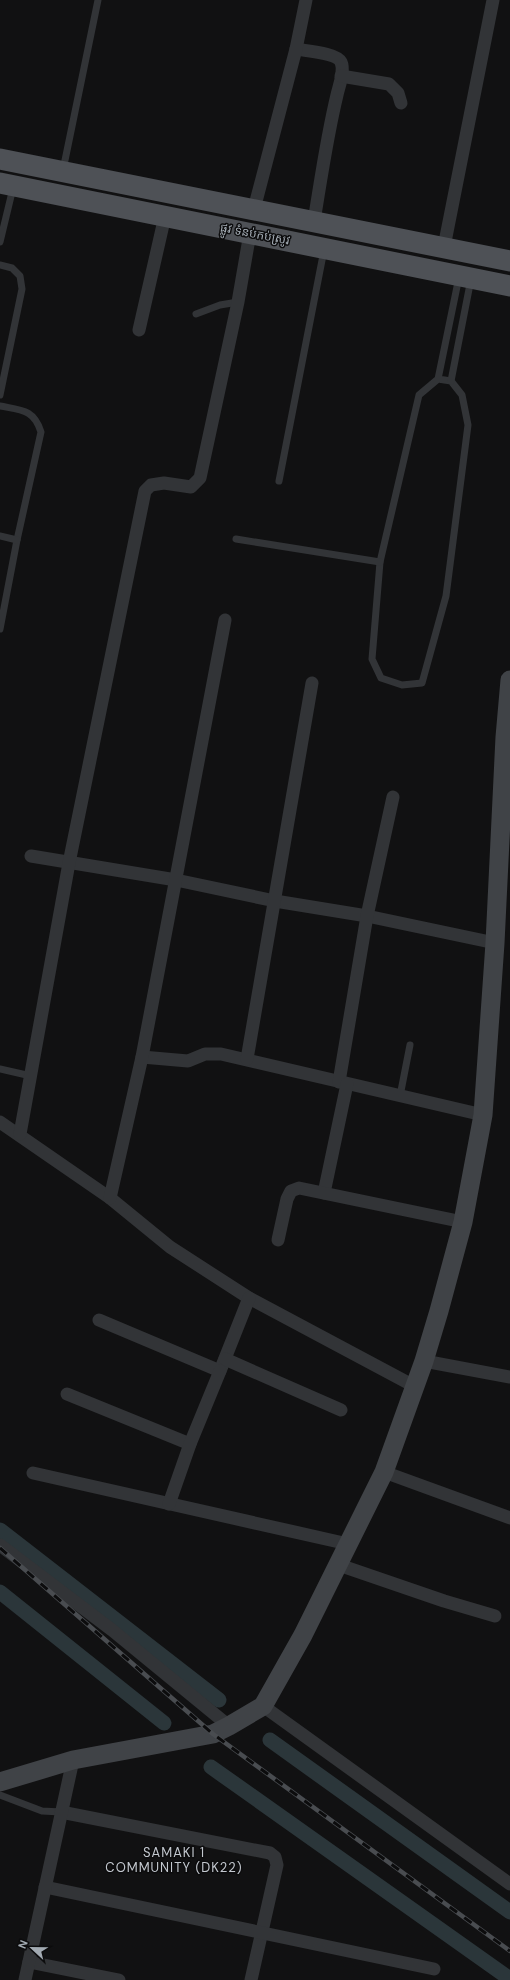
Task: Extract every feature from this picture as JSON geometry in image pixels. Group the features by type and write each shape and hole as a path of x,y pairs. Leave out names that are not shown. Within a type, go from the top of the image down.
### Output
{"main road":[{"name":"ផ្លូវ ទំនប់កប់ស្រូវ","path":"0,160 510,260"},
{"name":"ផ្លូវ ទំនប់កប់ស្រូវ","path":"7,184 510,286"}],"street":[{"path":"254,209 296,49 306,0"},
{"path":"444,247 494,0"},
{"path":"296,49 331,55 339,59 342,63 341,76 314,221"},
{"path":"341,76 389,84 398,93 401,103"},
{"path":"139,330 165,216"},
{"path":"20,1134 69,863 146,491 151,485 164,483 191,486 200,478 238,302 250,233"},
{"path":"110,1198 142,1057 225,620"},
{"path":"0,1782 73,1760 212,1734 229,1726 262,1706 303,1635 384,1472 424,1361 462,1222 483,1115 495,942 505,737 510,680"},
{"path":"247,1060 312,683"},
{"path":"324,1193 343,1083 367,916 393,797"},
{"path":"31,856 176,880 274,901 367,916 495,942"},
{"path":"142,1057 188,1061 206,1054 221,1054 483,1115"},
{"path":"0,1122 20,1134 110,1198 170,1247 249,1298 414,1386"},
{"path":"278,1240 287,1199 291,1191 299,1188 307,1188 324,1193 462,1222"},
{"path":"169,1504 190,1444 249,1298"},
{"path":"99,1320 341,1410"},
{"path":"424,1361 510,1377"},
{"path":"67,1394 190,1444"},
{"path":"384,1472 510,1518"},
{"path":"33,1473 348,1544"},
{"path":"0,1545 112,1630 229,1726"},
{"path":"339,1565 444,1601 496,1616"},
{"path":"262,1706 510,1884"},
{"path":"25,1980 73,1760"},
{"path":"61,1812 270,1853 275,1857 277,1865 251,1980"},
{"path":"45,1887 434,1969"},
{"path":"29,1962 119,1980"}],"lane":[{"path":"62,172 98,0"},
{"path":"0,242 7,184"},
{"path":"279,481 324,248"},
{"path":"0,265 12,268 20,276 22,289 0,395"},
{"path":"438,379 450,381 462,395 468,425 446,596 422,683 402,685 381,678 372,660 380,562 419,395 438,379 465,278"},
{"path":"450,381 465,278"},
{"path":"196,314 220,305 238,302"},
{"path":"0,406 27,412 34,417 41,432 17,540 0,629"},
{"path":"0,536 17,540"},
{"path":"236,538 380,562"},
{"path":"400,1096 410,1045"},
{"path":"0,1069 31,1076"},
{"path":"0,1795 42,1811 61,1812"}],"waterway":[{"path":"0,1530 219,1700"},
{"path":"0,1592 164,1723"},
{"path":"270,1740 510,1912"},
{"path":"211,1767 510,1979"}],"railway":[{"path":"0,1548 213,1734 510,1951"}],"district":[{"name":"SAMAKI 1 COMMUNITY (DK22)","path":"174,1860"}]}
